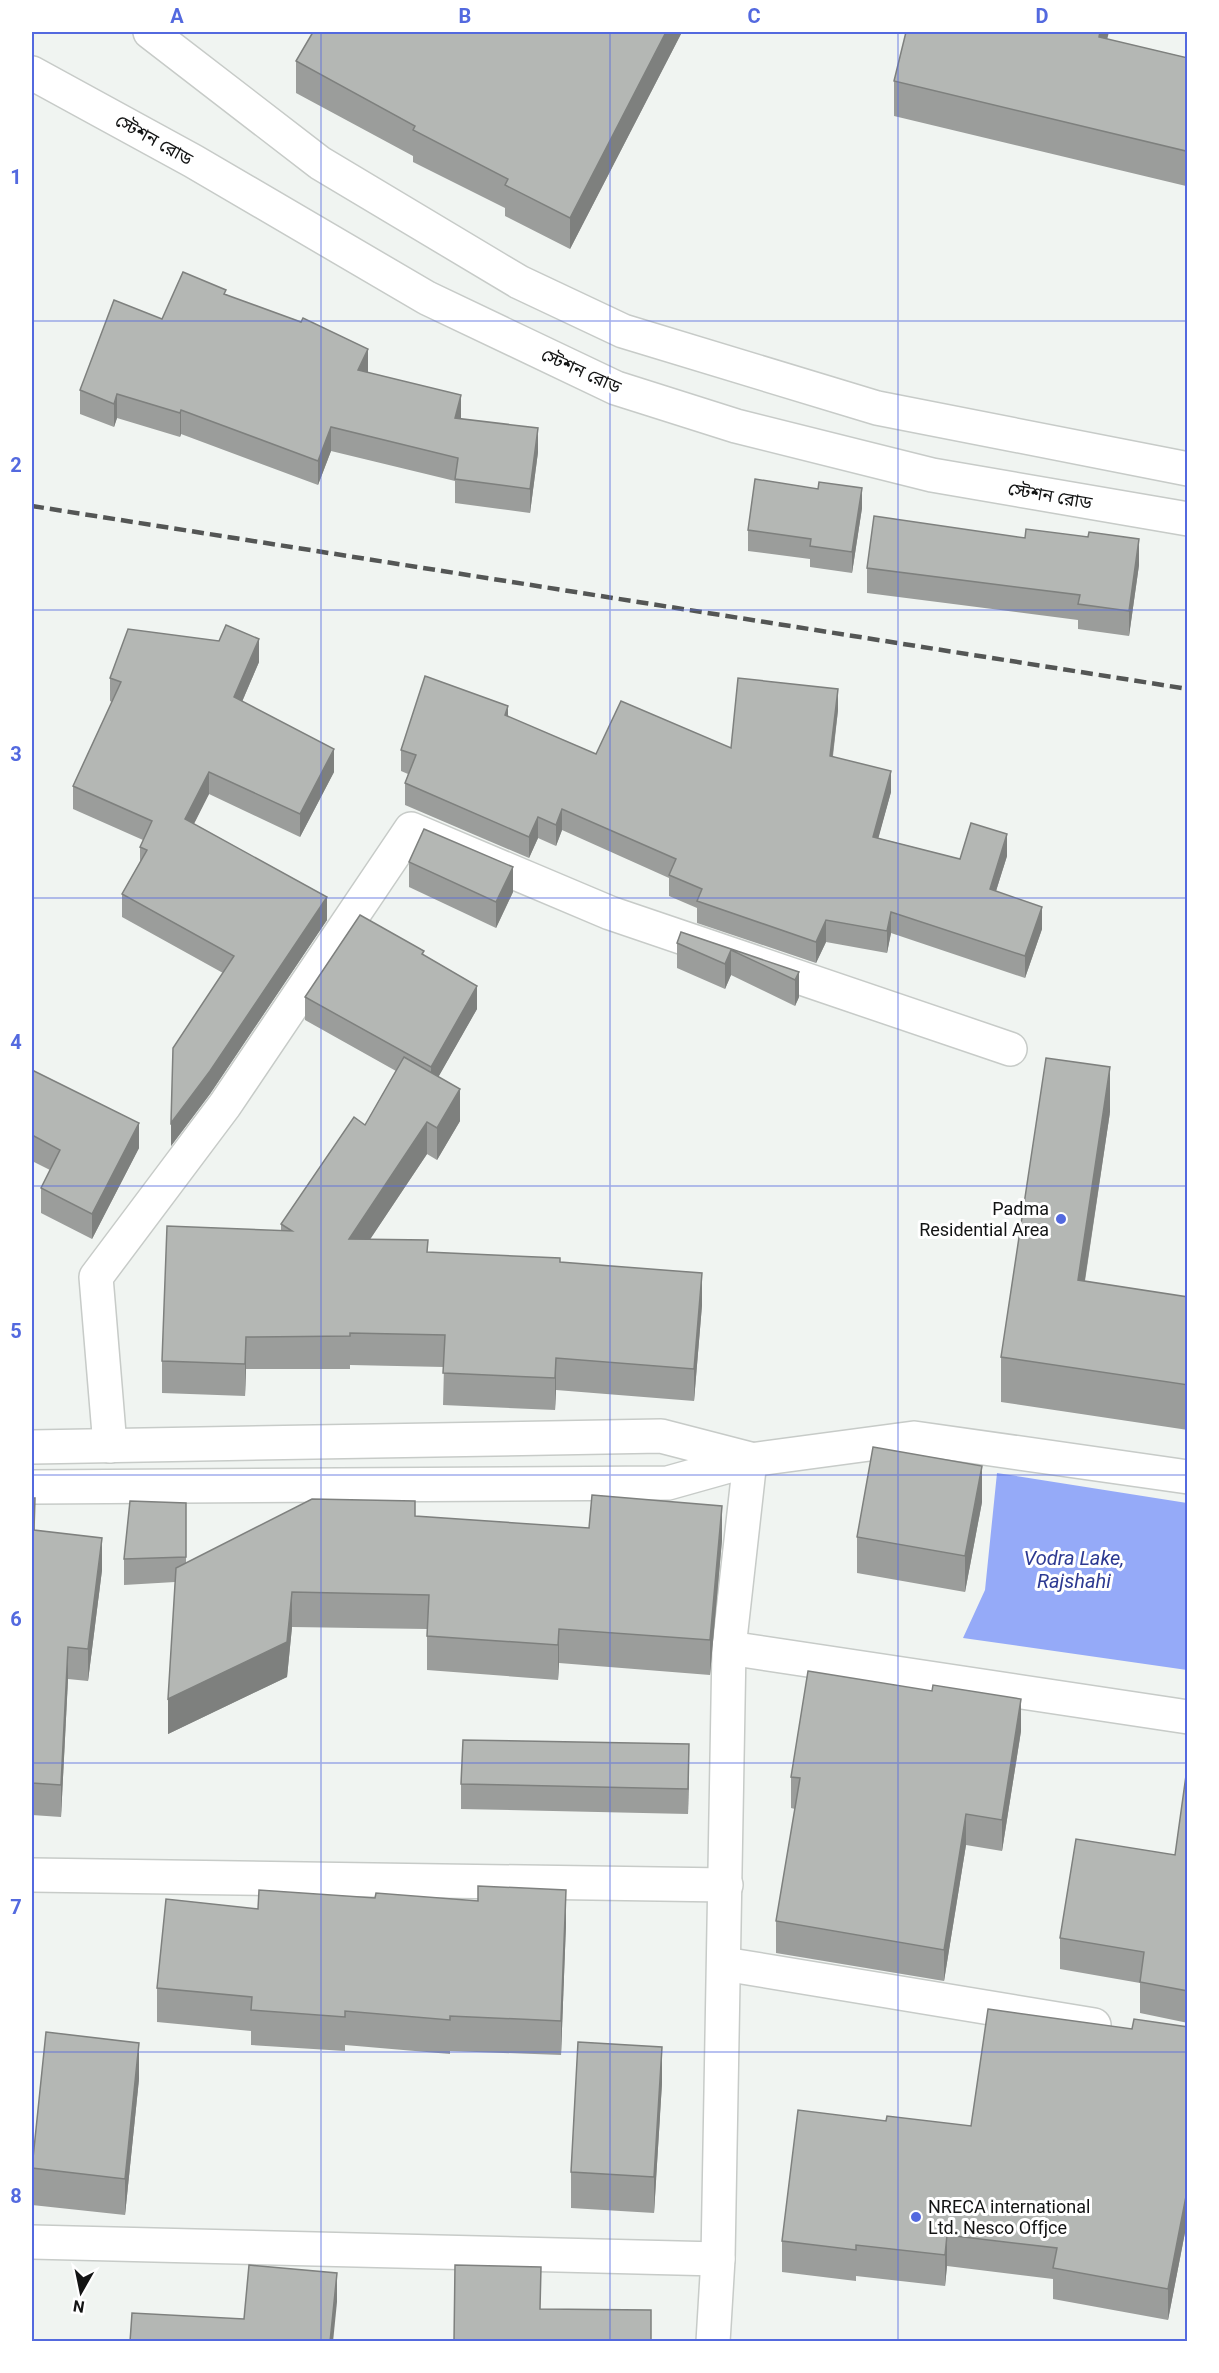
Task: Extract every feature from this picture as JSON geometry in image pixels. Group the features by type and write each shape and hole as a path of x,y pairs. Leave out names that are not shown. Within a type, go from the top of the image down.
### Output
{"street":[{"path":"155,34 320,163 519,282 623,332 877,408 1188,469"},
{"name":"স্টেশন রোড","path":"32,73 193,161 427,298 616,388 736,426 932,475 1188,519"},
{"path":"110,1446 96,1277 225,1106 411,830 610,913 1010,1049"},
{"path":"32,1447 662,1436 750,1460"},
{"path":"32,1487 668,1483 750,1460 914,1438 1188,1477"},
{"path":"713,2342 718,2259 729,1648 750,1460"},
{"path":"729,1648 1188,1716"},
{"path":"32,1875 726,1885"},
{"path":"724,1964 1118,2029"},
{"path":"32,2242 718,2259"}],"water":[{"name":"Vodra Lake, Rajshahi","path":"997,1473 1187,1503 1187,1670 963,1638 985,1590"}],"building":[{"path":"313,32 666,32 570,218 505,185 508,179 413,130 415,126 296,61"},
{"path":"906,32 1100,32 1099,37 1188,58 1188,145 1186,151 894,81"},
{"path":"183,272 226,290 224,294 301,322 303,318 368,349 358,370 461,395 455,418 538,428 530,489 455,479 458,458 331,427 318,461 181,410 180,413 117,394 114,404 80,390 114,300 162,319"},
{"path":"755,479 818,489 819,482 862,488 852,552 810,546 811,539 748,530"},
{"path":"874,516 1025,538 1026,529 1088,537 1089,532 1139,539 1129,611 1078,604 1080,595 867,568"},
{"path":"226,625 259,639 234,697 334,749 300,814 209,772 185,819 327,897 210,1071 171,1123 173,1048 234,956 122,894 147,850 140,847 152,821 73,786 121,682 110,678 128,629 219,641"},
{"path":"425,676 508,706 505,715 596,754 621,701 731,748 738,678 838,689 830,756 891,771 873,837 960,859 971,823 1007,834 990,889 1042,907 1025,956 891,912 887,931 826,920 816,942 697,901 702,889 669,875 676,859 562,809 556,825 538,817 529,837 405,783 416,755 401,750"},
{"path":"424,829 513,867 496,902 409,862"},
{"path":"360,915 424,951 422,954 477,986 431,1067 305,997"},
{"path":"681,932 799,972 795,980 731,950 725,964 677,943"},
{"path":"404,1057 460,1089 437,1128 427,1122 349,1239 428,1240 427,1252 560,1258 560,1262 702,1273 694,1369 556,1358 555,1378 443,1373 445,1335 350,1333 350,1336 246,1337 245,1364 162,1361 167,1226 292,1231 281,1224 354,1117 365,1125"},
{"name":"Padma Residential Area","path":"1046,1058 1110,1067 1078,1280 1188,1297 1188,1385 1001,1357"},
{"path":"32,1070 139,1123 92,1214 41,1188 60,1150 32,1135"},
{"path":"873,1447 982,1466 965,1556 857,1537"},
{"path":"592,1495 722,1506 710,1640 559,1629 558,1645 427,1636 429,1595 292,1592 287,1642 168,1699 176,1568 312,1499 415,1501 415,1516 589,1528"},
{"path":"32,1498 35,1498 34,1530 102,1538 88,1649 68,1647 61,1785 32,1783"},
{"path":"130,1501 186,1503 186,1557 124,1559"},
{"path":"808,1671 932,1691 933,1685 1021,1699 1002,1820 966,1814 944,1950 776,1921 800,1778 791,1777"},
{"path":"463,1740 689,1744 688,1789 461,1784"},
{"path":"1188,1761 1188,1991 1140,1982 1144,1952 1060,1938 1076,1839 1175,1855"},
{"path":"478,1886 566,1890 561,2021 450,2016 450,2020 345,2011 345,2017 251,2010 252,1997 157,1988 166,1899 258,1909 259,1890 375,1898 376,1893 478,1901"},
{"path":"988,2009 1132,2029 1134,2019 1188,2027 1188,2186 1168,2289 1053,2268 1057,2248 947,2235 945,2255 856,2245 856,2250 782,2241 798,2110 886,2121 887,2116 971,2126"},
{"path":"46,2032 139,2043 125,2179 32,2168"},
{"path":"578,2042 662,2047 654,2177 571,2172"},
{"path":"249,2265 337,2273 330,2342 130,2342 132,2313 244,2319"},
{"path":"455,2265 541,2267 540,2309 651,2310 651,2342 454,2342"}],"railway":[{"path":"32,506 1188,689"}],"place":[{"name":"Padma Residential Area","path":"1061,1219"},
{"name":"NRECA international Ltd. Nesco Offjce","path":"916,2217"}]}
